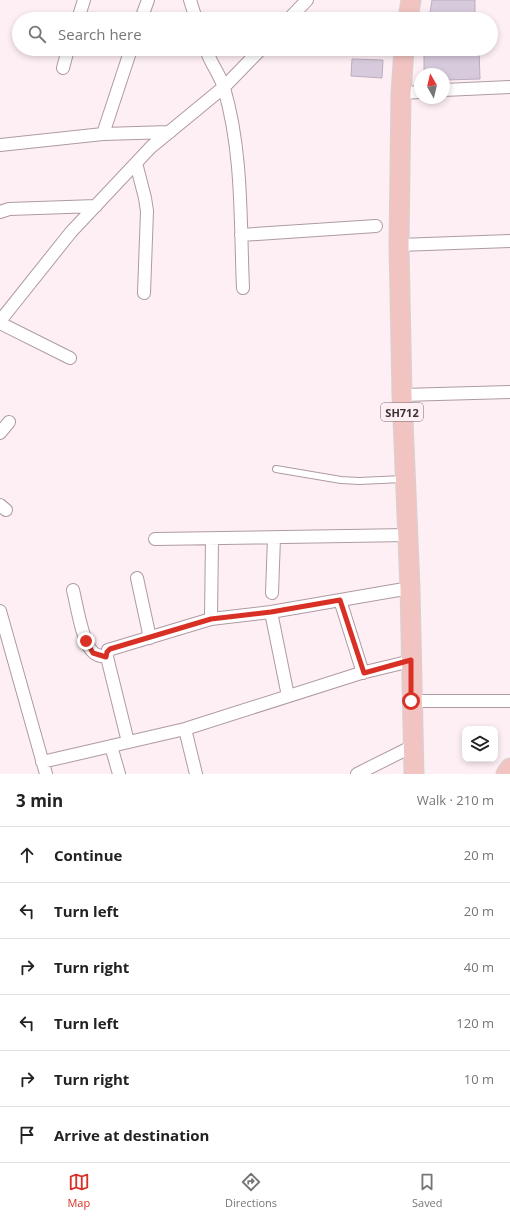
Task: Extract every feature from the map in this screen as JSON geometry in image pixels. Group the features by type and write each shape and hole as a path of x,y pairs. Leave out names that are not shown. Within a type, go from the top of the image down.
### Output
{"main road":[{"path":"409,12 411,0"},
{"name":"SH712","path":"404,56 401,93 399,245 404,479 410,588 411,701 414,774"},
{"path":"506,774 510,768"}],"street":[{"path":"80,12 84,0"},
{"path":"144,12 148,0"},
{"path":"190,0 194,12"},
{"path":"296,12 307,0"},
{"path":"63,68 66,56"},
{"path":"103,134 129,56"},
{"path":"208,56 224,87 238,153 243,288"},
{"path":"70,358 0,322 71,232 151,147 224,87 254,56"},
{"path":"450,90 510,87"},
{"path":"401,93 414,92"},
{"path":"0,145 103,134 170,132"},
{"path":"136,163 147,210 144,293"},
{"path":"0,212 9,209 96,206"},
{"path":"241,236 376,226"},
{"path":"399,245 510,241"},
{"path":"402,395 510,392"},
{"path":"0,432 9,422"},
{"path":"155,539 408,535"},
{"path":"211,619 212,538"},
{"path":"272,593 274,538"},
{"path":"138,578 150,638"},
{"path":"128,742 106,657 107,652 110,649 211,619 271,612 410,588"},
{"path":"73,590 90,649 96,655 106,657"},
{"path":"340,600 364,673"},
{"path":"0,611 4,642 46,774"},
{"path":"271,612 288,696"},
{"path":"42,762 185,729 288,696 411,660"},
{"path":"411,701 510,701"},
{"path":"185,729 196,774"},
{"path":"111,746 119,774"},
{"path":"357,774 413,746"}],"lane":[{"path":"276,469 359,482 404,479"}],"building":[{"path":"432,0 475,0 475,12 430,12"},
{"path":"424,56 479,56 480,79 450,80 450,68 424,68"},
{"path":"352,59 383,60 382,78 351,76"}],"route":[{"path":"86,641 93,653 106,657 108,650 110,649 211,619 271,612 340,600 364,673 411,660 411,701"}]}
